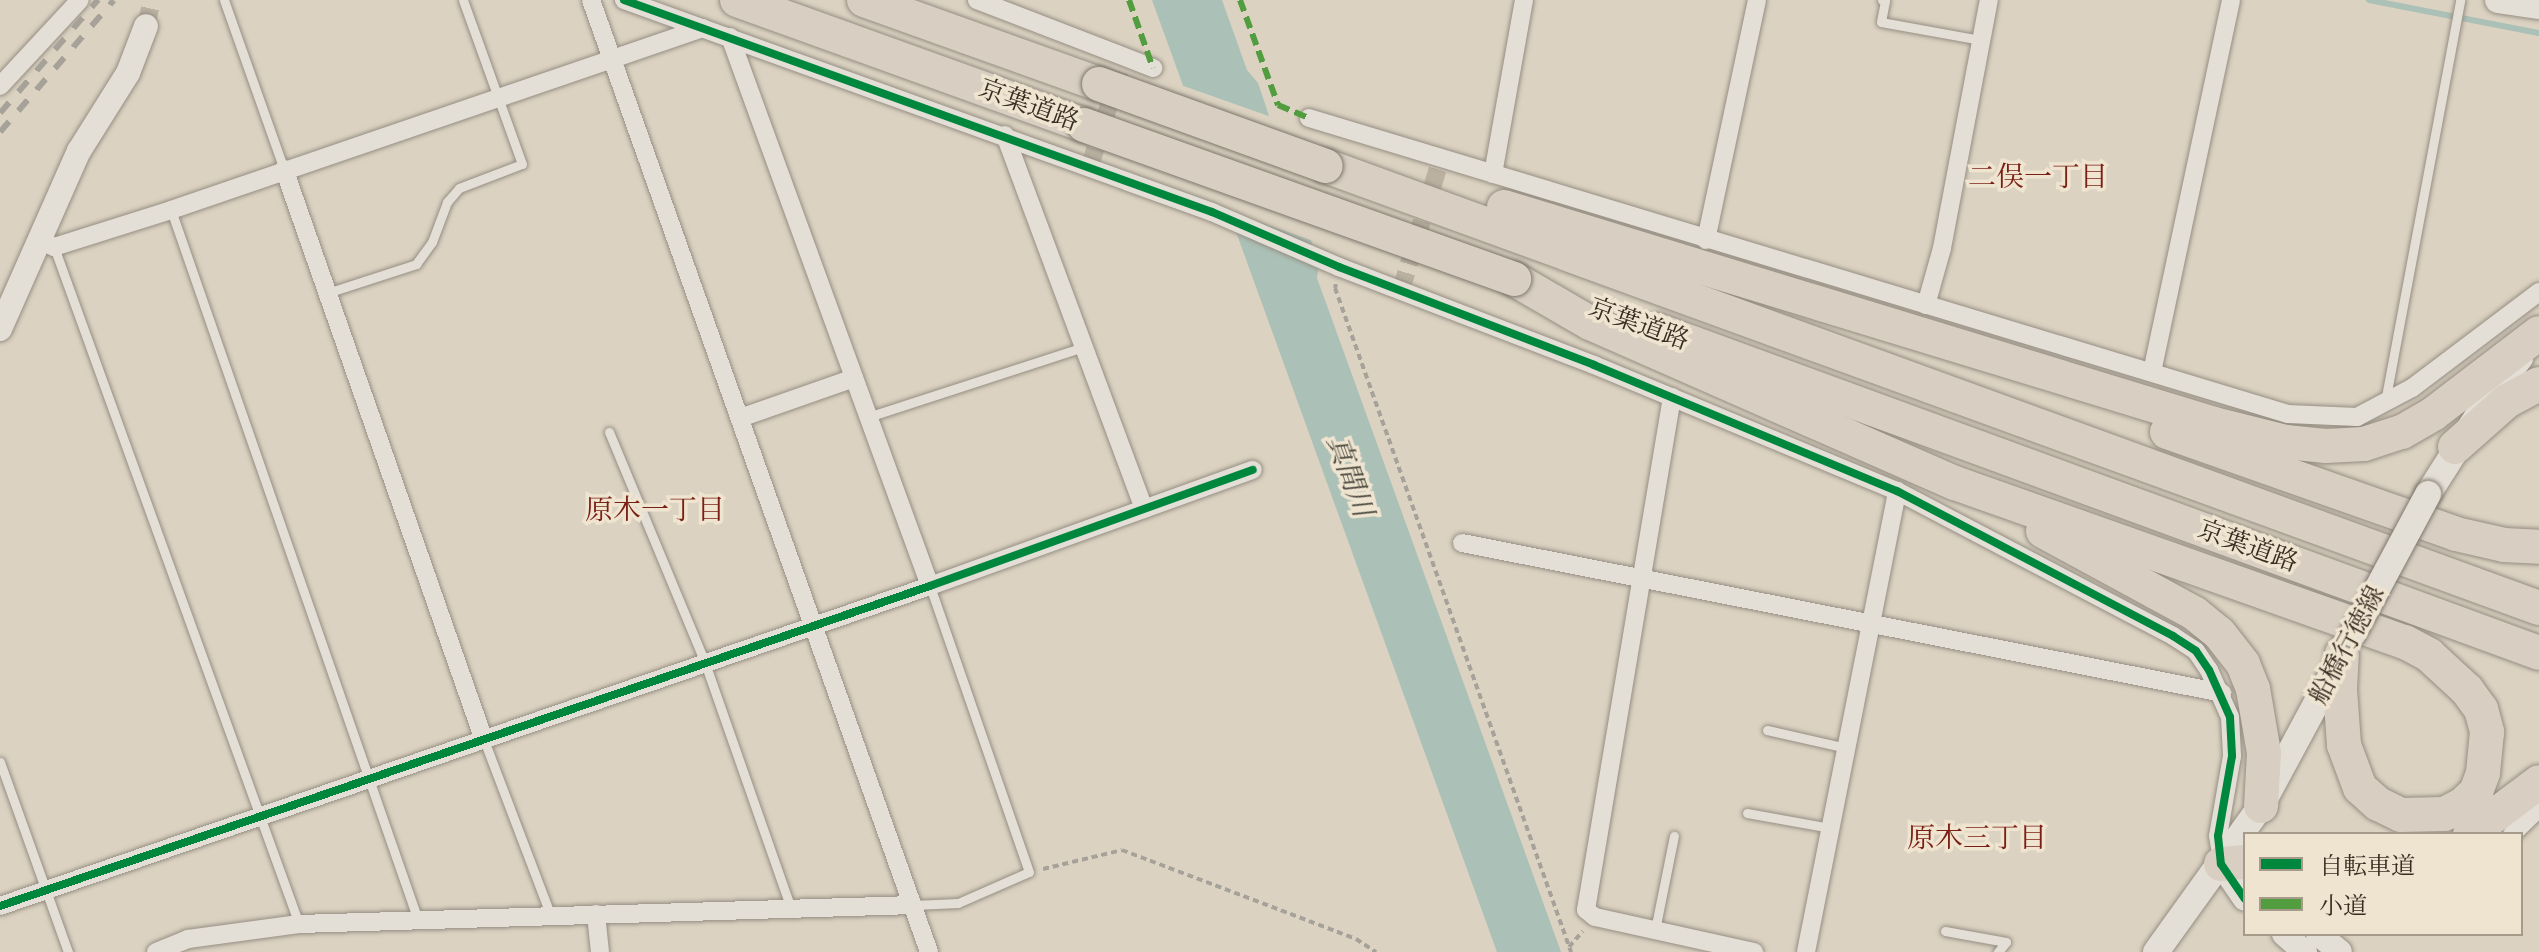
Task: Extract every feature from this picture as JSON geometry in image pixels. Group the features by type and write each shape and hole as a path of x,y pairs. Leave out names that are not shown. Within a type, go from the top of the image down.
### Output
{"highway":[{"name":"京葉道路","path":"737,0 1892,414 2539,653"},
{"name":"京葉道路","path":"864,0 2539,608"},
{"path":"1326,166 1438,188 2214,424 2286,442 2326,446 2364,444 2402,432 2433,414 2539,336"},
{"path":"1514,279 1590,323 1955,483 2405,642 2429,655 2467,690 2481,709 2487,732 2483,773 2476,792 2462,805 2444,814 2401,815 2378,804 2360,788 2344,745 2340,689 2347,644"},
{"path":"1806,298 2181,437 2456,534 2504,545 2539,547"},
{"path":"2492,393 2539,362"},
{"path":"2455,447 2507,401 2539,384"},
{"path":"1955,483 2194,613 2219,633 2243,664 2253,689 2264,753 2261,806"},
{"path":"2473,832 2502,814 2539,782"}],"main road":[{"path":"2505,1 2539,6"},
{"name":"船橋行徳線","path":"2252,832 2261,806 2455,447 2492,393 2539,336"},
{"name":"船橋行徳線","path":"2156,952 2239,868"}],"street":[{"path":"0,86 80,0"},
{"path":"591,0 929,952"},
{"path":"624,0 1212,212 1341,268 1672,397 1897,491 2173,636 2196,651 2222,693 2232,735 2218,836 2239,868 2243,889"},
{"path":"977,0 1153,68"},
{"path":"1493,174 1524,0"},
{"path":"1706,240 1757,0"},
{"path":"1926,305 1942,248 1989,0"},
{"path":"2152,372 2231,0"},
{"path":"0,329 47,244 79,151 128,73 146,26"},
{"path":"47,244 171,210 703,28"},
{"path":"730,37 930,586"},
{"path":"1309,118 2288,414 2357,417 2412,388 2539,292"},
{"path":"1005,135 1144,509"},
{"path":"284,169 484,740"},
{"path":"740,418 854,378"},
{"path":"1672,397 1586,910 1595,917 1754,952"},
{"path":"0,906 930,586 1253,470"},
{"path":"1806,952 1897,491"},
{"path":"1462,543 2222,693"},
{"path":"2514,832 2539,808"},
{"path":"156,952 188,939 299,924 419,923 596,914 913,905"},
{"path":"596,914 600,952"},
{"path":"2286,936 2305,952"},
{"path":"2320,936 2340,952"}],"lane":[{"path":"224,0 284,169"},
{"path":"327,293 416,264 432,242 447,202 459,188 522,164 463,0"},
{"path":"1882,0 1885,1 1881,22 1981,40"},
{"path":"2385,402 2460,0"},
{"path":"171,210 419,923"},
{"path":"47,244 299,924"},
{"path":"868,417 1083,347"},
{"path":"609,432 705,663 791,908"},
{"path":"913,905 958,903 1029,872 930,586"},
{"path":"1767,730 1846,748"},
{"path":"484,740 551,916"},
{"path":"0,762 68,952"},
{"path":"1747,813 1830,828"},
{"path":"1655,930 1674,836"},
{"path":"1945,931 2006,942 1998,952"}],"path":[{"path":"1341,268 1335,288 1571,952"},
{"path":"1029,872 1122,850 1356,939 1376,952"}],"water":[{"name":"真間川","path":"1152,0 1222,0 1247,70 1258,83 1319,264 1317,278 1561,952 1497,952"}],"pier":[{"path":"1178,84 1274,118 1316,242 1223,209"}],"waterway":[{"path":"2369,0 2539,33"}],"tunnel":[{"path":"146,26 152,0"},
{"path":"1090,166 1124,57"},
{"path":"1401,290 1441,158"}],"railway":[{"path":"0,113 98,0"},
{"path":"0,132 114,0"}],"marked path":[{"path":"1129,0 1153,68"},
{"path":"1240,0 1278,105 1309,118"}],"cycle path":[{"path":"624,0 1212,212 1339,267 1594,365 1897,491 2173,636 2196,651 2209,670 2230,717 2232,756 2218,836 2221,864 2243,896"},
{"path":"0,906 930,586 1253,470"}],"district":[{"name":"二俣一丁目","path":"2038,177"},
{"name":"原木一丁目","path":"655,510"},
{"name":"原木三丁目","path":"1977,838"}]}
